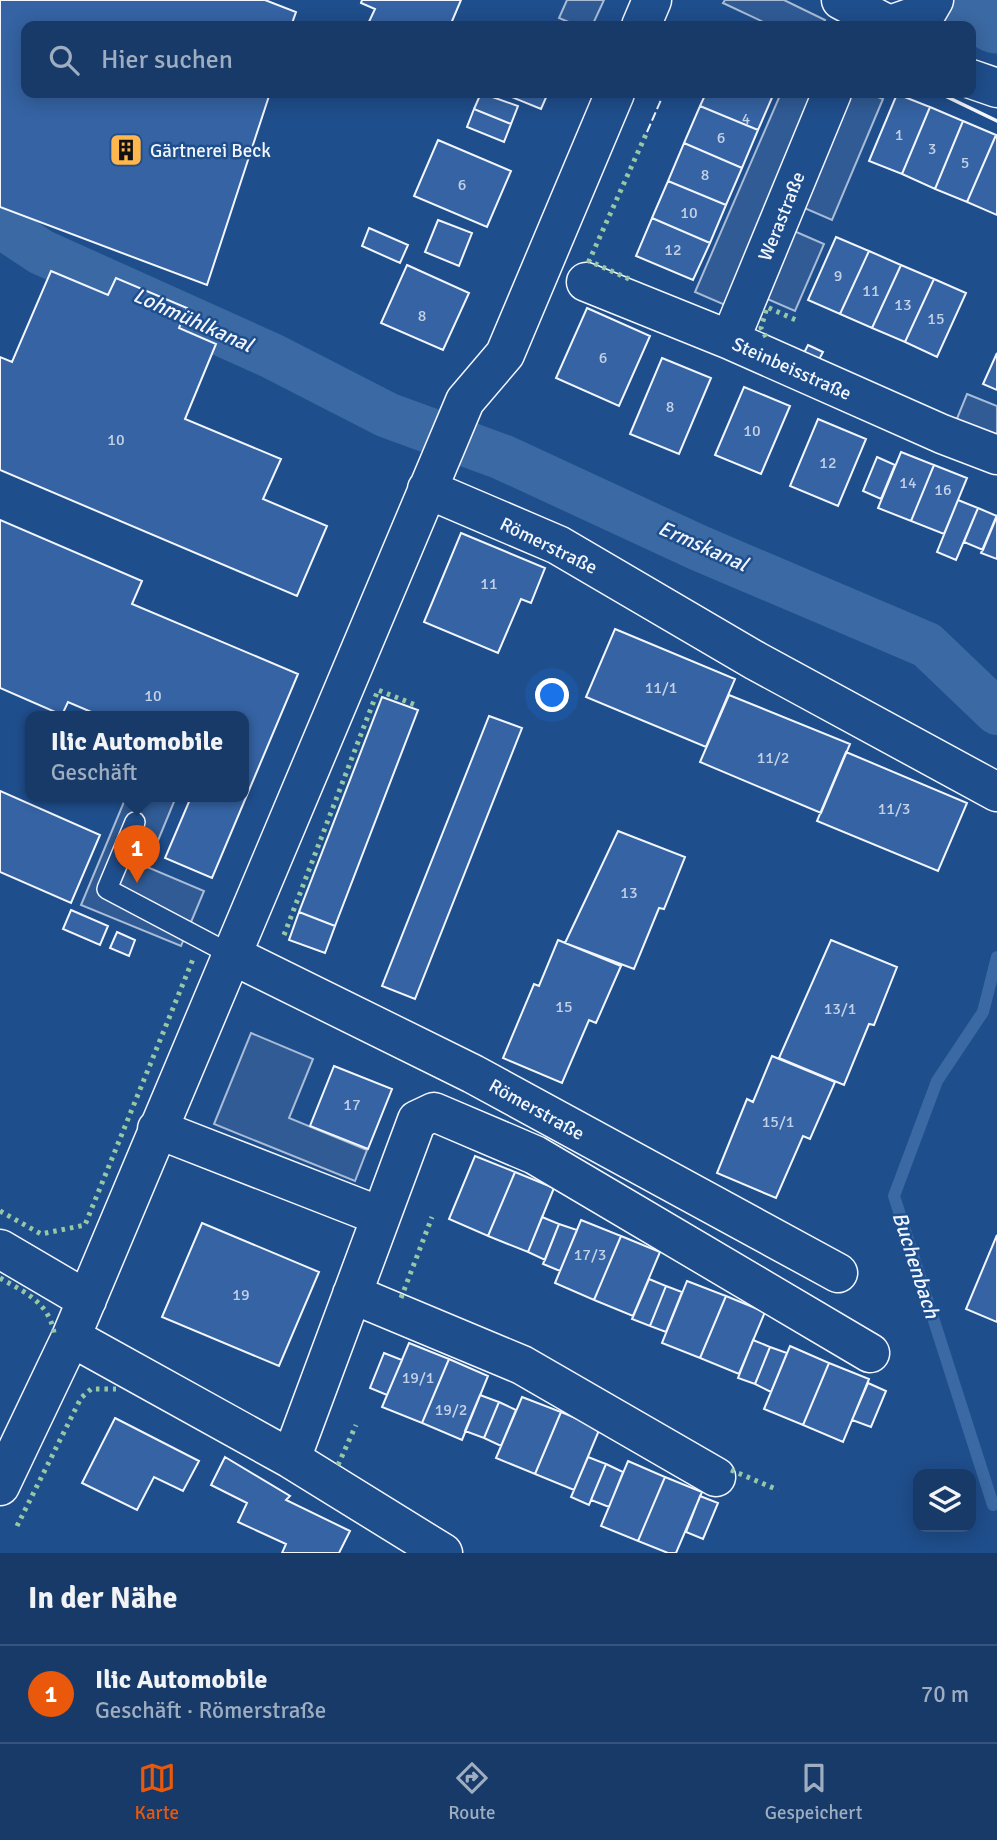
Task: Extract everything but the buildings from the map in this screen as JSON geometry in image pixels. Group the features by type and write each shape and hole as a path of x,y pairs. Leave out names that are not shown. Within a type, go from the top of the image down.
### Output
{"street":[{"path":"644,21 652,0"},
{"path":"841,0 880,21"},
{"path":"900,21 931,6"},
{"path":"976,81 997,88"},
{"path":"0,1486 71,1338 464,401 505,354 613,98"},
{"name":"Werastraße","path":"730,340 830,98"},
{"name":"Steinbeisstraße","path":"586,282 730,340 942,434 997,455"},
{"name":"Römerstraße","path":"431,479 558,545 757,661 997,792"},
{"name":"Römerstraße","path":"230,954 473,1074 838,1273"},
{"path":"291,1459 417,1120 434,1112 535,1155 870,1353"},
{"path":"157,1129 380,1216"},
{"path":"0,1249 87,1300"},
{"path":"352,1294 522,1365 716,1477"},
{"path":"71,1338 291,1459 443,1553"}],"lane":[{"path":"135,822 107,889 230,954"}],"shaded area":[{"path":"567,0 604,0 594,21 566,21 559,18"},
{"path":"725,0 784,0 825,20 761,21 723,3"},
{"path":"779,98 814,98 725,305 695,292"},
{"path":"848,98 883,99 832,220 802,207"},
{"path":"794,231 824,244 795,311 765,298"},
{"path":"967,394 997,406 997,438 956,421"},
{"path":"124,802 174,802 147,867 204,891 181,946 81,905"},
{"path":"251,1033 313,1059 289,1118 367,1150 355,1181 214,1124"}],"waterway":[{"path":"976,0 997,15"},
{"name":"Ermskanal","path":"0,225 41,252 272,356 387,415 502,457 699,548 927,645 997,712"},
{"name":"Buchenbach","path":"993,1505 894,1196 937,1081 983,1012 997,957"}],"hedge":[{"path":"629,279 589,261 647,132"},
{"path":"766,337 761,328 767,307 796,320"},
{"path":"284,935 378,690 418,706"},
{"path":"0,1211 41,1234 85,1225 193,959"},
{"path":"401,1298 432,1217"},
{"path":"0,1278 26,1293 41,1306 47,1313 54,1333"},
{"path":"17,1526 81,1398 91,1389 116,1389"},
{"path":"338,1465 356,1425"},
{"path":"731,1470 778,1490"}],"fence":[{"path":"647,132 662,98"}],"wall":[{"path":"949,98 997,121"}],"place":[{"name":"Gärtnerei Beck","path":"126,150"},
{"name":"Ilic Automobile","path":"137,883"}],"water label":[{"name":"Lohmühlkanal","path":"193,320"}]}
